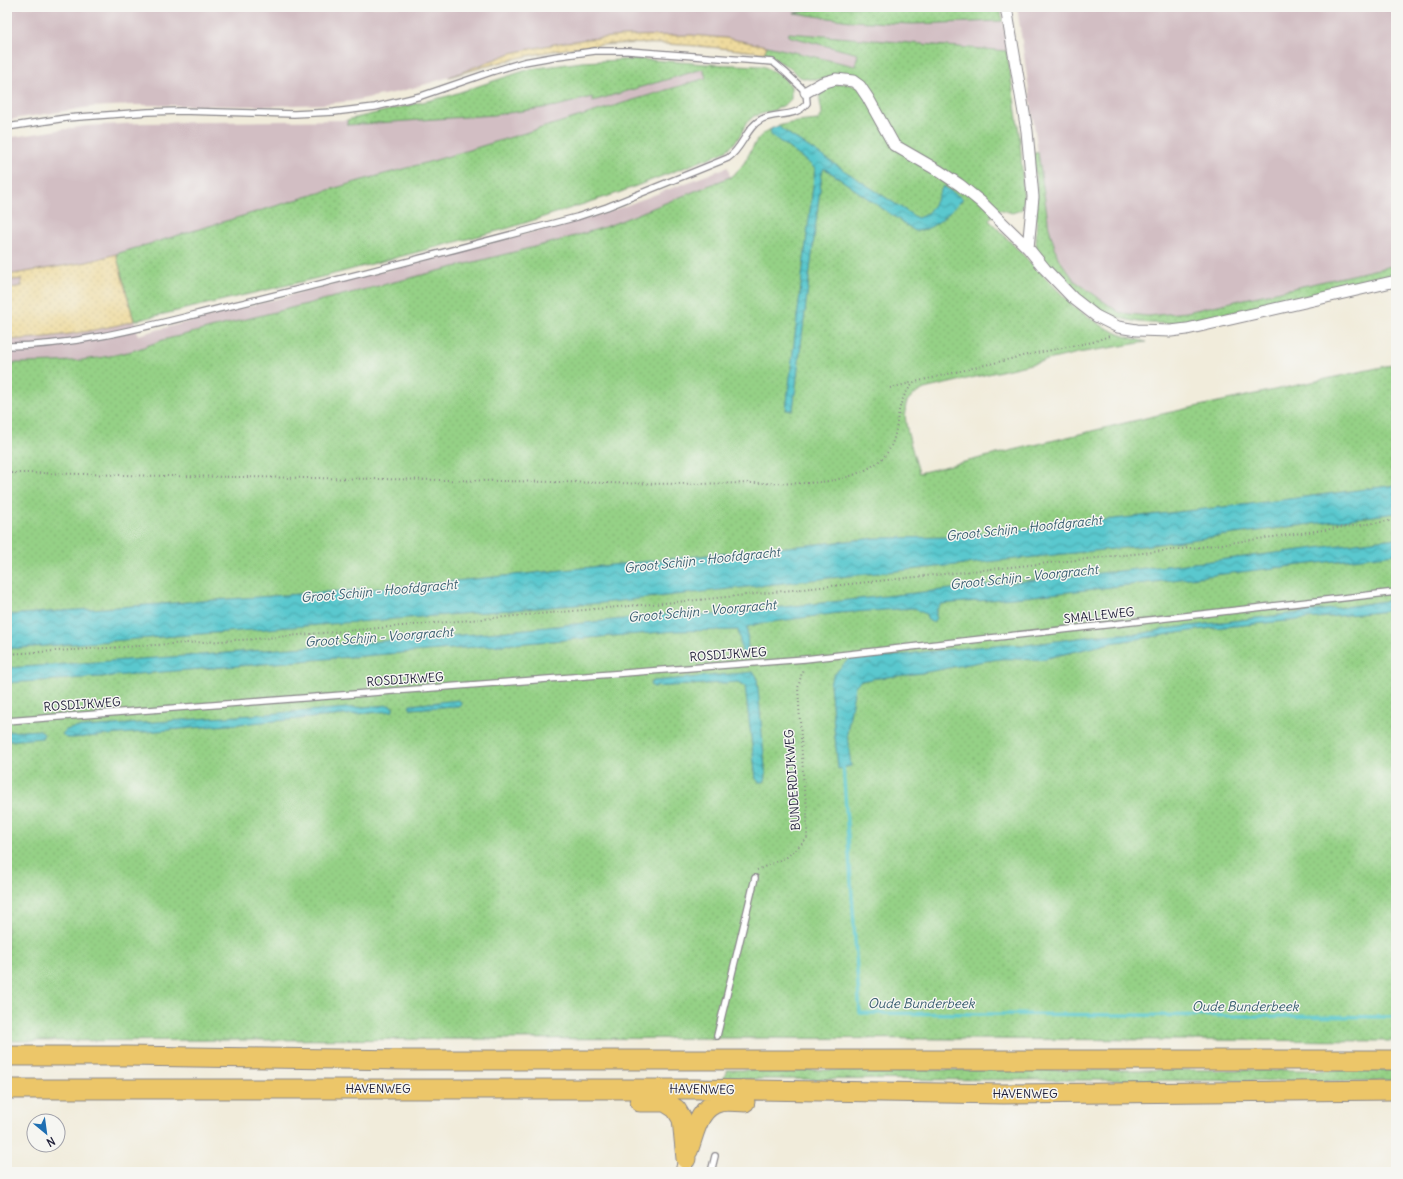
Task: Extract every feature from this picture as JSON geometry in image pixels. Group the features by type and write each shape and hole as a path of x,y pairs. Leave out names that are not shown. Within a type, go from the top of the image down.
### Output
{"highway":[{"path":"7,1056 127,1056 406,1060 1396,1060"},
{"path":"309,1088 427,1100 666,1102 676,1109 682,1119 684,1166"},
{"name":"HAVENWEG","path":"7,1089 698,1089 1004,1094 1396,1090"},
{"path":"684,1166 700,1116 708,1107 720,1102 885,1102 1004,1094"}],"street":[{"path":"1006,7 1027,131 1033,197 1028,248"},
{"path":"806,92 822,83 836,79 853,81 860,86 894,145 939,170 960,185 981,202 1028,248 1057,282 1083,307 1096,316 1118,326 1152,331 1187,329 1396,281"}],"lane":[{"path":"7,127 66,118 148,112 294,114 334,112 375,107 421,96 524,62 595,51 628,51 773,62 806,92 807,103 803,109 796,113 763,119 756,123 740,147 728,158 607,206 577,216 334,281 156,324 61,343 7,346"},
{"name":"SMALLEWEG","path":"805,659 1396,592"},
{"name":"ROSDIJKWEG","path":"7,720 805,659"},
{"path":"717,1036 755,878"},
{"path":"711,1172 715,1156"}],"path":[{"path":"890,388 913,384 1031,354 1093,342 1110,335 1118,326"},
{"path":"7,473 681,484 810,483 841,479 855,475 881,460 891,449 896,431 899,408 905,394 913,384"},
{"path":"7,654 262,638 698,600 1200,547 1396,520"},
{"name":"BUNDERDIJKWEG","path":"755,878 757,870 787,857 807,839 807,806 804,789 798,688 805,659"}],"shaded area":[{"path":"7,7 598,7 650,9 708,7 824,7 796,13 850,21 911,24 1003,21 1007,51 789,33 788,36 858,54 855,66 726,38 623,36 559,43 511,53 449,77 423,85 398,92 352,101 323,104 271,106 133,105 91,107 7,120"},
{"path":"1017,7 1396,7 1396,265 1187,312 1148,316 1120,313 1100,300 1075,281 1058,258 1049,228"},
{"path":"703,69 706,78 436,160 359,181 116,254 138,335 606,213 728,167 730,177 608,226 558,241 128,352 83,360 40,363 7,363 7,138 85,126 141,123 347,120 348,125 494,115 557,106 592,97 594,100"}],"green space":[{"path":"598,7 708,7 650,9"},
{"path":"824,7 1000,7 1003,21 911,24 850,21 794,13"},
{"path":"789,33 1007,51 1020,139 1024,203 1021,210 1012,213 999,209 989,220 1075,308 1104,327 1124,336 1146,342 1078,353 924,389 917,393 907,402 905,417 919,473 1162,414 1396,364 1396,1041 737,1038 7,1041 7,363 83,360 128,352 163,340 558,241 608,226 730,177 742,166 754,145 766,132 782,125 818,120 822,115 819,98 820,91 836,84 848,84 856,87 857,78 835,76 821,79 808,79 800,77 790,68 764,53 767,46 855,66 858,54 788,36"},
{"path":"639,59 706,64 763,66 782,76 791,86 791,99 786,104 775,110 754,116 746,123 740,136 732,146 722,153 618,193 509,228 326,276 134,321 116,254 359,181 436,160 706,78 703,69 593,101 592,97 557,106 494,115 348,125 347,120 448,96 530,69 582,62"},
{"path":"1038,152 1049,228 1058,258 1075,281 1120,313 1148,316 1187,312 1396,265 1396,276 1193,321 1176,323 1144,323 1113,316 1099,310 1071,290 1036,251 1037,189 1033,154"},
{"path":"727,1070 1396,1070 1396,1081 723,1079"}],"sand":[{"path":"691,35 726,38 767,46 764,53 721,48 654,44 609,44 588,46 518,58 449,77 511,53 559,43 623,36"},
{"path":"116,254 134,321 71,334 7,340 7,289 22,286 21,279 7,281 7,275 87,262"}],"water":[{"path":"778,126 917,218 930,210 943,186 963,199 936,224 923,230 915,231 824,168 822,173 793,410 786,410 815,169 770,134 771,129"},
{"name":"Groot Schijn - Hoofdgracht","path":"1396,485 1396,513 1143,546 602,603 7,649 7,615 396,587 876,538 951,537 1250,504"},
{"path":"1396,538 1396,554 1025,597 941,604 936,610 936,618 933,622 927,619 926,614 915,608 838,613 757,624 747,627 748,653 742,653 738,630 676,631 100,677 7,683 7,668 488,633 681,613 709,615 1203,562"},
{"path":"1391,600 1395,607 1389,611 1204,629 1111,643 1043,659 1000,659 921,673 860,681 855,686 847,733 851,766 838,769 830,684 839,669 847,661 854,657 887,657 1006,644 1026,645 1101,635 1139,634 1165,629 1331,609"},
{"path":"754,672 757,677 766,778 764,782 759,782 756,779 745,686 739,682 654,687 650,685 651,682 654,681"},
{"path":"458,700 461,704 458,706 411,709 409,707 410,705"},
{"path":"389,705 393,707 393,711 74,738 66,738 62,734 66,730 73,728"},
{"path":"40,730 44,734 42,738 7,741 7,732"}],"waterway":[{"name":"Oude Bunderbeek","path":"843,765 860,1013 1396,1017"}],"water label":[{"name":"Groot Schijn - Voorgracht","path":"1024,577"},
{"name":"Groot Schijn - Voorgracht","path":"702,611"},
{"name":"Groot Schijn - Voorgracht","path":"379,637"}]}
